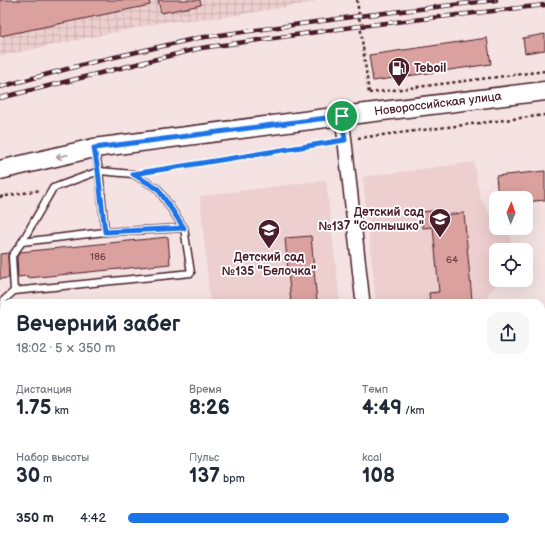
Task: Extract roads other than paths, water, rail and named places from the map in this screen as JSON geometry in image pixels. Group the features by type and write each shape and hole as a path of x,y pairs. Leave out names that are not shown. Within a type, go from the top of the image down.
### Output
{"main road":[{"name":"Новороссийская улица","path":"0,170 94,148 545,91"}],"street":[{"path":"342,116 363,299"}],"lane":[{"path":"94,148 105,232"},
{"path":"5,299 14,291 191,273 184,228 158,189 133,174 98,171 53,188 22,242 12,256 14,291"},
{"path":"22,242 105,232 184,228"}],"railway":[{"path":"0,87 93,62 198,38 359,16 496,0"},
{"path":"0,98 201,48 360,26 545,5"}],"place":[{"name":"Teboil","path":"399,88"},
{"name":"Детский сад №137 \"Солнышко\"","path":"440,238"},
{"name":"Детский сад №135 \"Белочка\"","path":"269,250"}]}
